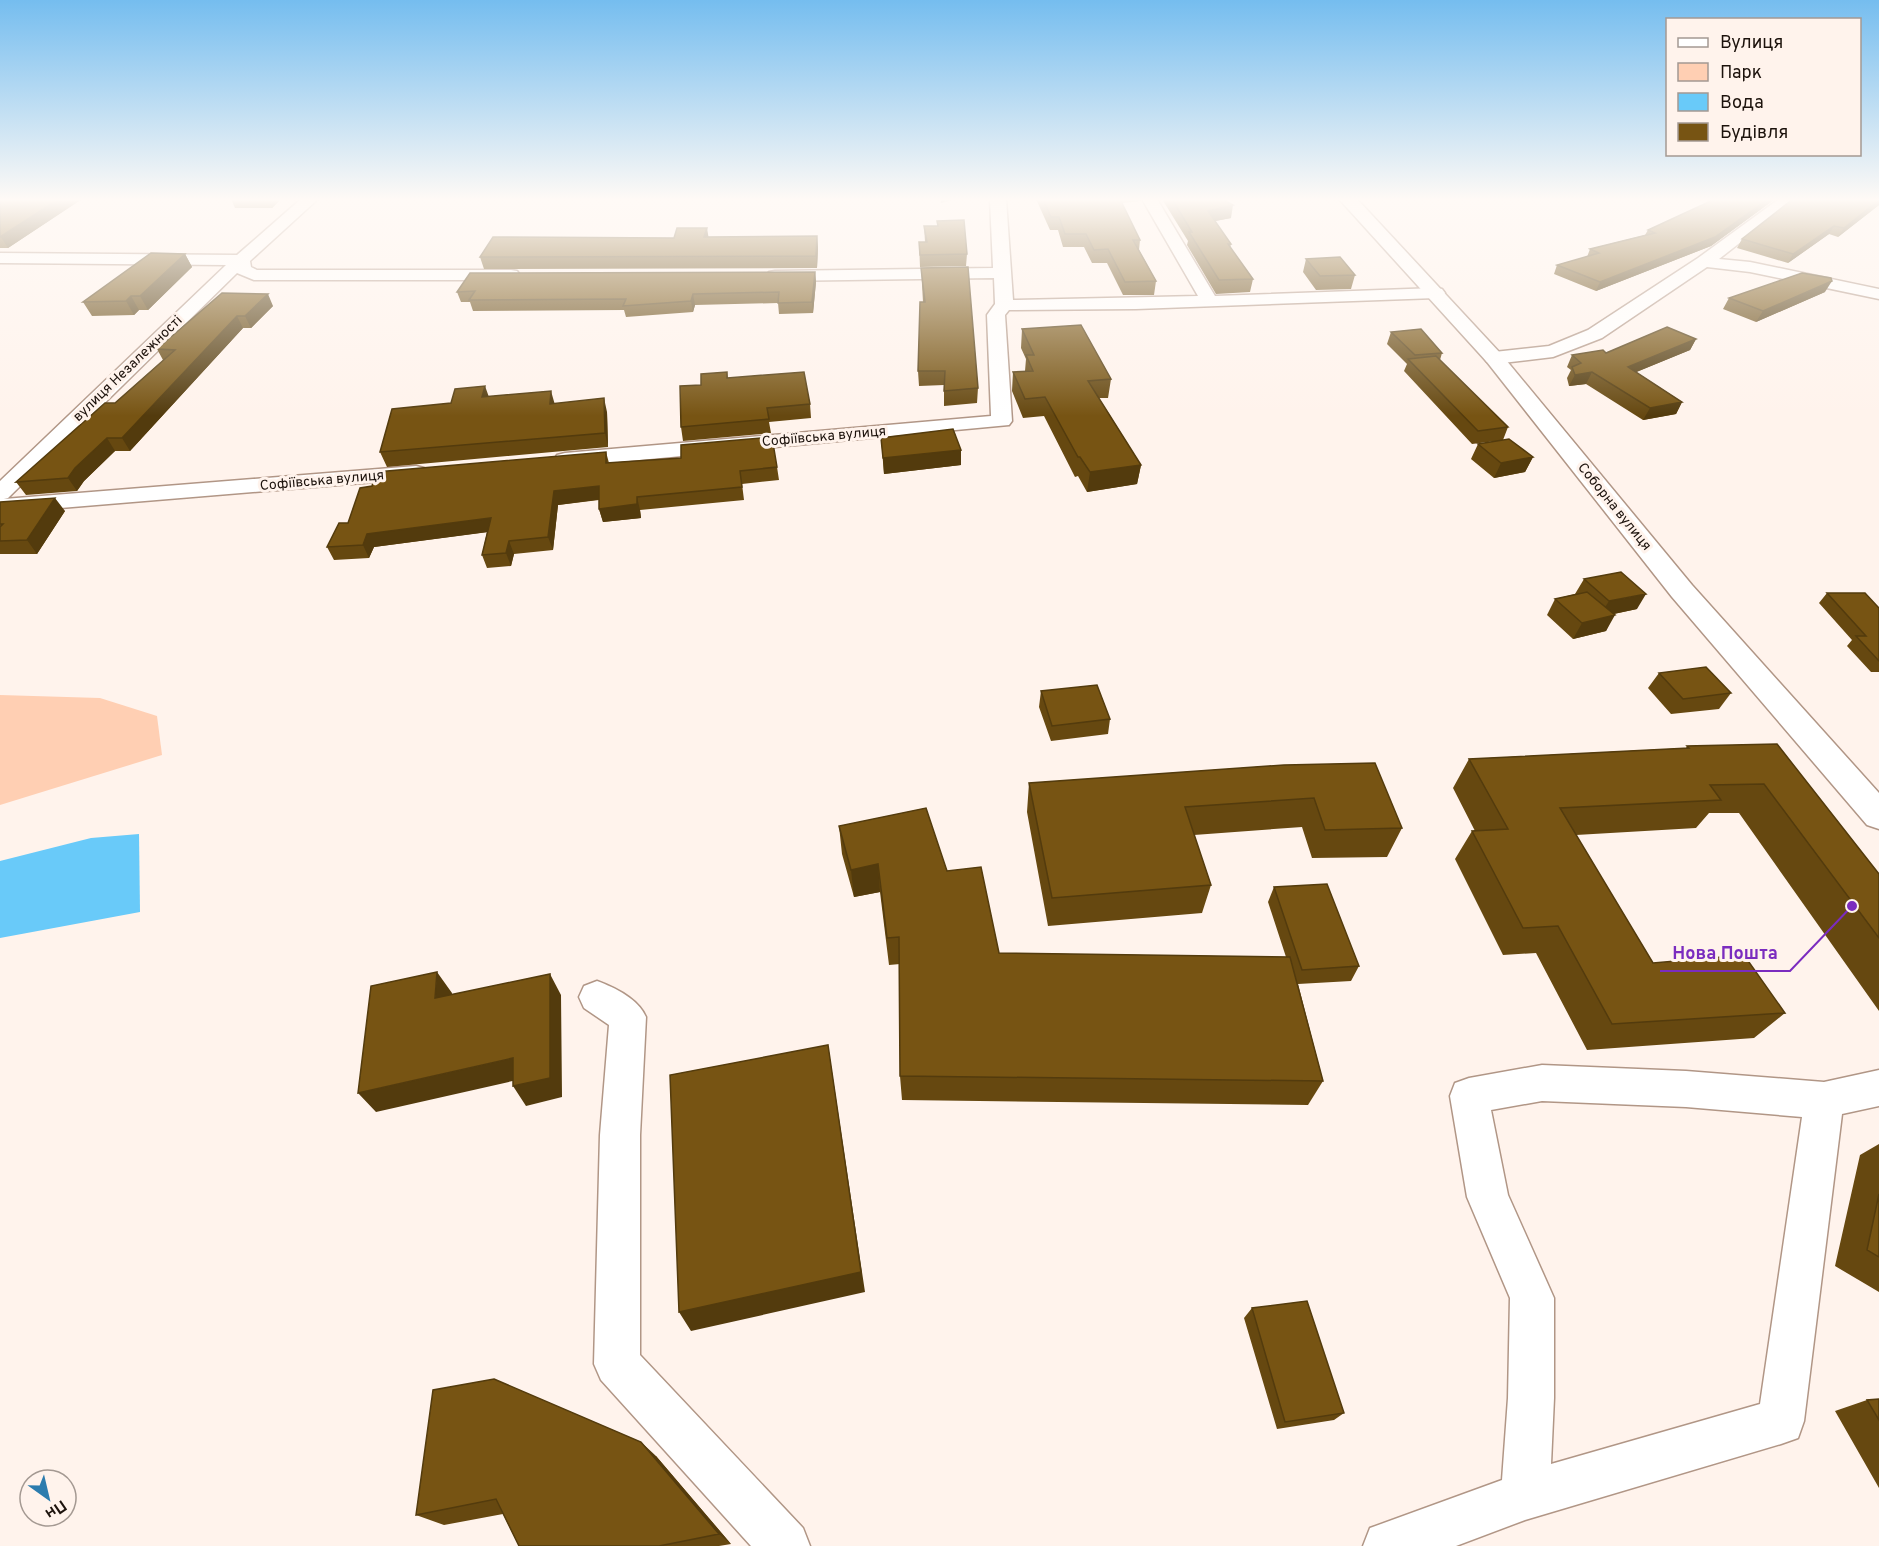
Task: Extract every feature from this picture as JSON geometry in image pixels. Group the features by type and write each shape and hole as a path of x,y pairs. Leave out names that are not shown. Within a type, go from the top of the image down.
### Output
{"street":[{"name":"вулиця Незалежності","path":"0,493 229,271"},
{"path":"246,271 254,275 526,276"},
{"path":"1191,271 1209,301"},
{"name":"Соборна вулиця","path":"1415,271 1494,358 1682,591 1879,816"},
{"path":"1494,358 1553,351 1595,334 1690,271"},
{"path":"1771,271 1879,294"},
{"path":"758,276 1002,273 1004,305 1436,293"},
{"name":"Софіївська вулиця","path":"543,462 1002,421 996,315 1004,305"},
{"name":"Софіївська вулиця","path":"0,506 436,471"},
{"path":"597,998 628,1017 620,1135 617,1364 785,1546"},
{"path":"1525,1496 1531,1398 1532,1298 1488,1197 1468,1096 1542,1083 1686,1089 1824,1100 1879,1088"},
{"path":"1388,1546 1525,1496 1781,1421 1824,1100"}],"green space":[{"path":"0,695 100,698 157,716 162,755 0,805"}],"water":[{"path":"139,834 140,912 0,938 0,861 91,838"}],"building":[{"path":"126,271 167,271 140,296 131,296 126,301 83,302"},
{"path":"921,271 968,271 978,388 944,391 945,371 918,371 920,302 925,302"},
{"path":"1119,271 1150,271 1156,281 1125,282"},
{"path":"1213,271 1247,271 1253,279 1219,280"},
{"path":"1316,271 1352,271 1355,275 1320,276"},
{"path":"1573,271 1628,271 1600,282"},
{"path":"815,272 812,302 778,303 779,292 693,294 691,301 623,306 626,299 469,300 475,291 457,292 470,273"},
{"path":"1802,273 1831,278 1832,281 1763,311 1729,298"},
{"path":"222,293 268,294 245,316 237,316 122,438 107,438 75,468 68,478 16,482 105,403 115,403 175,350 157,349"},
{"path":"1081,325 1111,379 1088,381 1141,465 1090,472 1078,457 1045,397 1025,399 1013,372 1033,371 1026,355 1034,355 1022,329"},
{"path":"1667,327 1696,339 1628,367 1682,402 1650,408 1592,372 1575,375 1572,367 1581,363 1572,355 1603,350 1606,353"},
{"path":"1421,329 1442,353 1415,355 1391,332"},
{"path":"1436,356 1508,427 1478,431 1408,359"},
{"path":"727,372 727,378 804,372 810,404 767,408 769,419 681,427 680,386 701,385 701,374"},
{"path":"485,386 482,397 551,391 550,404 604,398 605,433 380,452 392,409 451,403 455,389"},
{"path":"953,429 961,450 883,458 881,438"},
{"path":"772,437 777,467 740,471 742,487 637,497 637,504 599,509 599,486 554,491 548,537 509,541 506,553 482,555 491,518 367,534 363,545 327,547 339,523 348,523 360,488 372,486 376,472 606,452 606,463 681,458 681,445"},
{"path":"1509,439 1533,457 1501,463 1478,444"},
{"path":"55,498 27,540 0,541 0,527 3,524 0,524 0,502"},
{"path":"1621,572 1646,594 1609,601 1584,579"},
{"path":"1587,592 1615,615 1582,623 1555,599"},
{"path":"1827,593 1865,593 1879,608 1879,661 1856,636 1866,636"},
{"path":"1706,667 1731,693 1683,699 1659,673"},
{"path":"1097,685 1110,719 1052,726 1041,691"},
{"path":"1777,744 1879,874 1879,938 1764,784 1710,785 1721,800 1560,808 1653,963 1744,955 1785,1013 1612,1024 1558,926 1523,928 1472,831 1508,829 1469,759 1689,748 1687,746"},
{"path":"1375,763 1402,828 1325,830 1314,798 1185,807 1211,885 1052,898 1029,783 1284,765"},
{"path":"926,808 947,871 981,867 999,953 1290,957 1323,1081 900,1076 899,937 887,938 878,864 851,870 839,826"},
{"path":"1327,884 1359,966 1302,970 1274,887"},
{"path":"437,972 435,998 550,974 550,1078 513,1086 513,1058 358,1093 371,986"},
{"path":"828,1045 861,1272 679,1312 670,1075"},
{"path":"1879,1194 1879,1257 1867,1250"},
{"path":"1307,1301 1344,1413 1285,1422 1252,1308"},
{"path":"494,1379 641,1442 719,1534 659,1546 519,1546 496,1499 416,1515 433,1390"},
{"path":"1879,1399 1879,1420 1867,1400"}],"place":[{"name":"Нова Пошта","path":"1852,906"}]}
